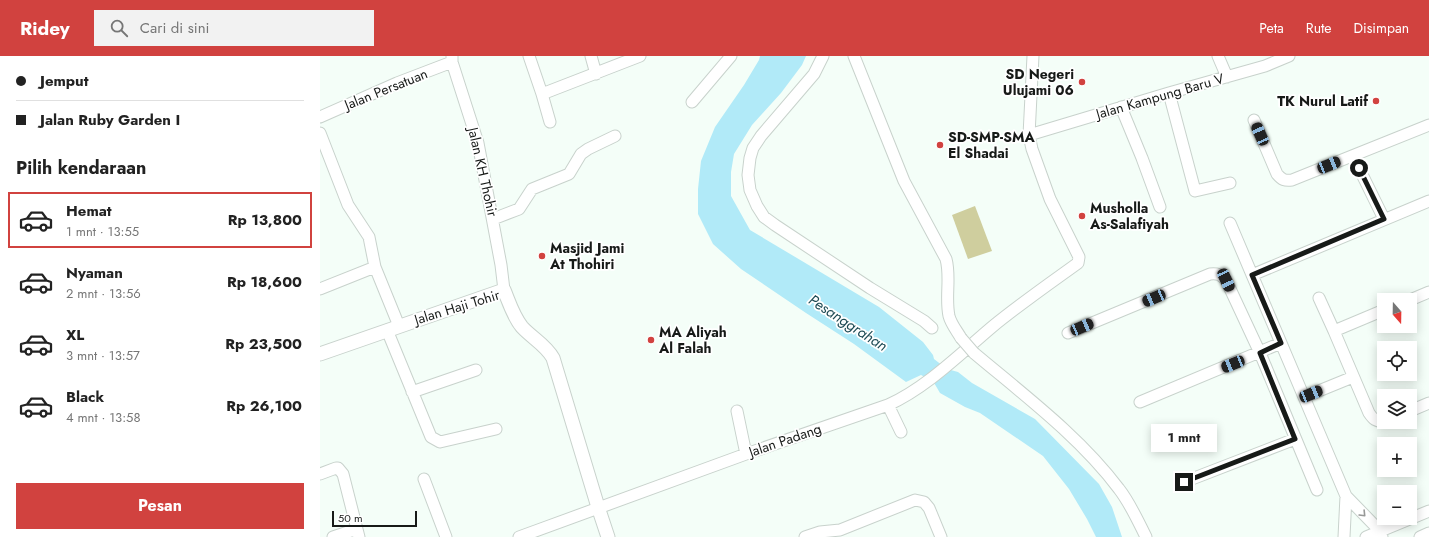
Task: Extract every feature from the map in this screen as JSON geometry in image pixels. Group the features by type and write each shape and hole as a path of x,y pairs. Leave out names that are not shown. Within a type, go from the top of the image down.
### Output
{"street":[{"path":"529,56 550,122"},
{"path":"591,56 596,74"},
{"path":"542,94 640,56"},
{"path":"692,102 731,56"},
{"path":"823,56 814,74 753,148 748,175 750,190 757,206 764,217 769,221 864,284 924,321 932,328"},
{"path":"854,56 904,181 946,259 948,266 948,306 950,317 961,338 974,353 1060,426 1102,468 1120,490 1146,537"},
{"path":"1029,135 1033,56"},
{"path":"1218,56 1226,77"},
{"name":"Jalan Kampung Baru V","path":"1029,135 1168,93 1265,66 1289,56"},
{"name":"Jalan Persatuan","path":"320,117 452,59"},
{"name":"Jalan KH Thohir","path":"452,59 478,143 493,219 504,290"},
{"path":"1168,93 1195,191 1230,183"},
{"path":"1121,107 1160,207"},
{"path":"1254,120 1277,174 1281,179 1286,181 1292,180 1429,125"},
{"path":"320,133 348,205 369,237 376,267 412,392 431,437 440,442 496,429"},
{"name":"Jalan Padang","path":"518,537 746,454 888,405 913,392 1022,303 1078,262 1080,257 1050,199 1038,168 1029,135"},
{"path":"493,219 519,209 532,189 569,174 584,151 615,136"},
{"path":"1353,156 1384,219"},
{"path":"1252,275 1429,201"},
{"path":"1230,223 1346,496 1381,534"},
{"path":"320,288 376,267"},
{"path":"1068,333 1210,274 1222,276 1226,280 1260,353 1317,490"},
{"name":"Jalan Haji Tohir","path":"320,354 504,290 517,320 546,347 553,358 608,537"},
{"path":"1417,297 1429,292"},
{"path":"1319,298 1369,413 1373,419 1377,421"},
{"path":"1334,331 1377,313"},
{"path":"1140,402 1281,343"},
{"path":"412,392 476,370"},
{"path":"1304,397 1353,377"},
{"path":"1417,408 1429,403"},
{"path":"888,405 901,432"},
{"path":"736,411 746,454"},
{"path":"1184,482 1295,439"},
{"path":"320,474 336,468 341,470 358,533 333,537"},
{"path":"424,479 446,537"},
{"path":"1344,537 1346,496"},
{"path":"805,537 820,532 837,534 915,500 924,502 929,508 941,537"},
{"path":"1366,537 1381,534 1429,511"},
{"path":"1420,537 1429,533"}],"green space":[{"path":"975,206 992,251 968,259 952,215"}],"water":[{"name":"Pesanggrahan","path":"760,56 806,56 802,65 781,93 752,125 734,154 731,172 731,196 750,230 879,307 923,342 933,355 934,359 947,369 958,372 972,383 1035,419 1099,484 1112,507 1122,537 1096,537 1069,489 1043,456 980,413 965,407 940,393 933,381 921,375 906,382 854,344 741,269 713,244 698,214 698,189 701,161 715,127 744,85"}],"place":[{"name":"SD Negeri Ulujami 06","path":"1082,82"},
{"name":"TK Nurul Latif","path":"1376,101"},
{"name":"SD-SMP-SMA El Shadai","path":"940,145"},
{"name":"Musholla As-Salafiyah","path":"1082,216"},
{"name":"Masjid Jami At Thohiri","path":"542,256"},
{"name":"MA Aliyah Al Falah","path":"651,340"}],"route":[{"path":"1184,482 1295,439 1260,353 1281,343 1252,275 1384,219 1359,168"}]}
